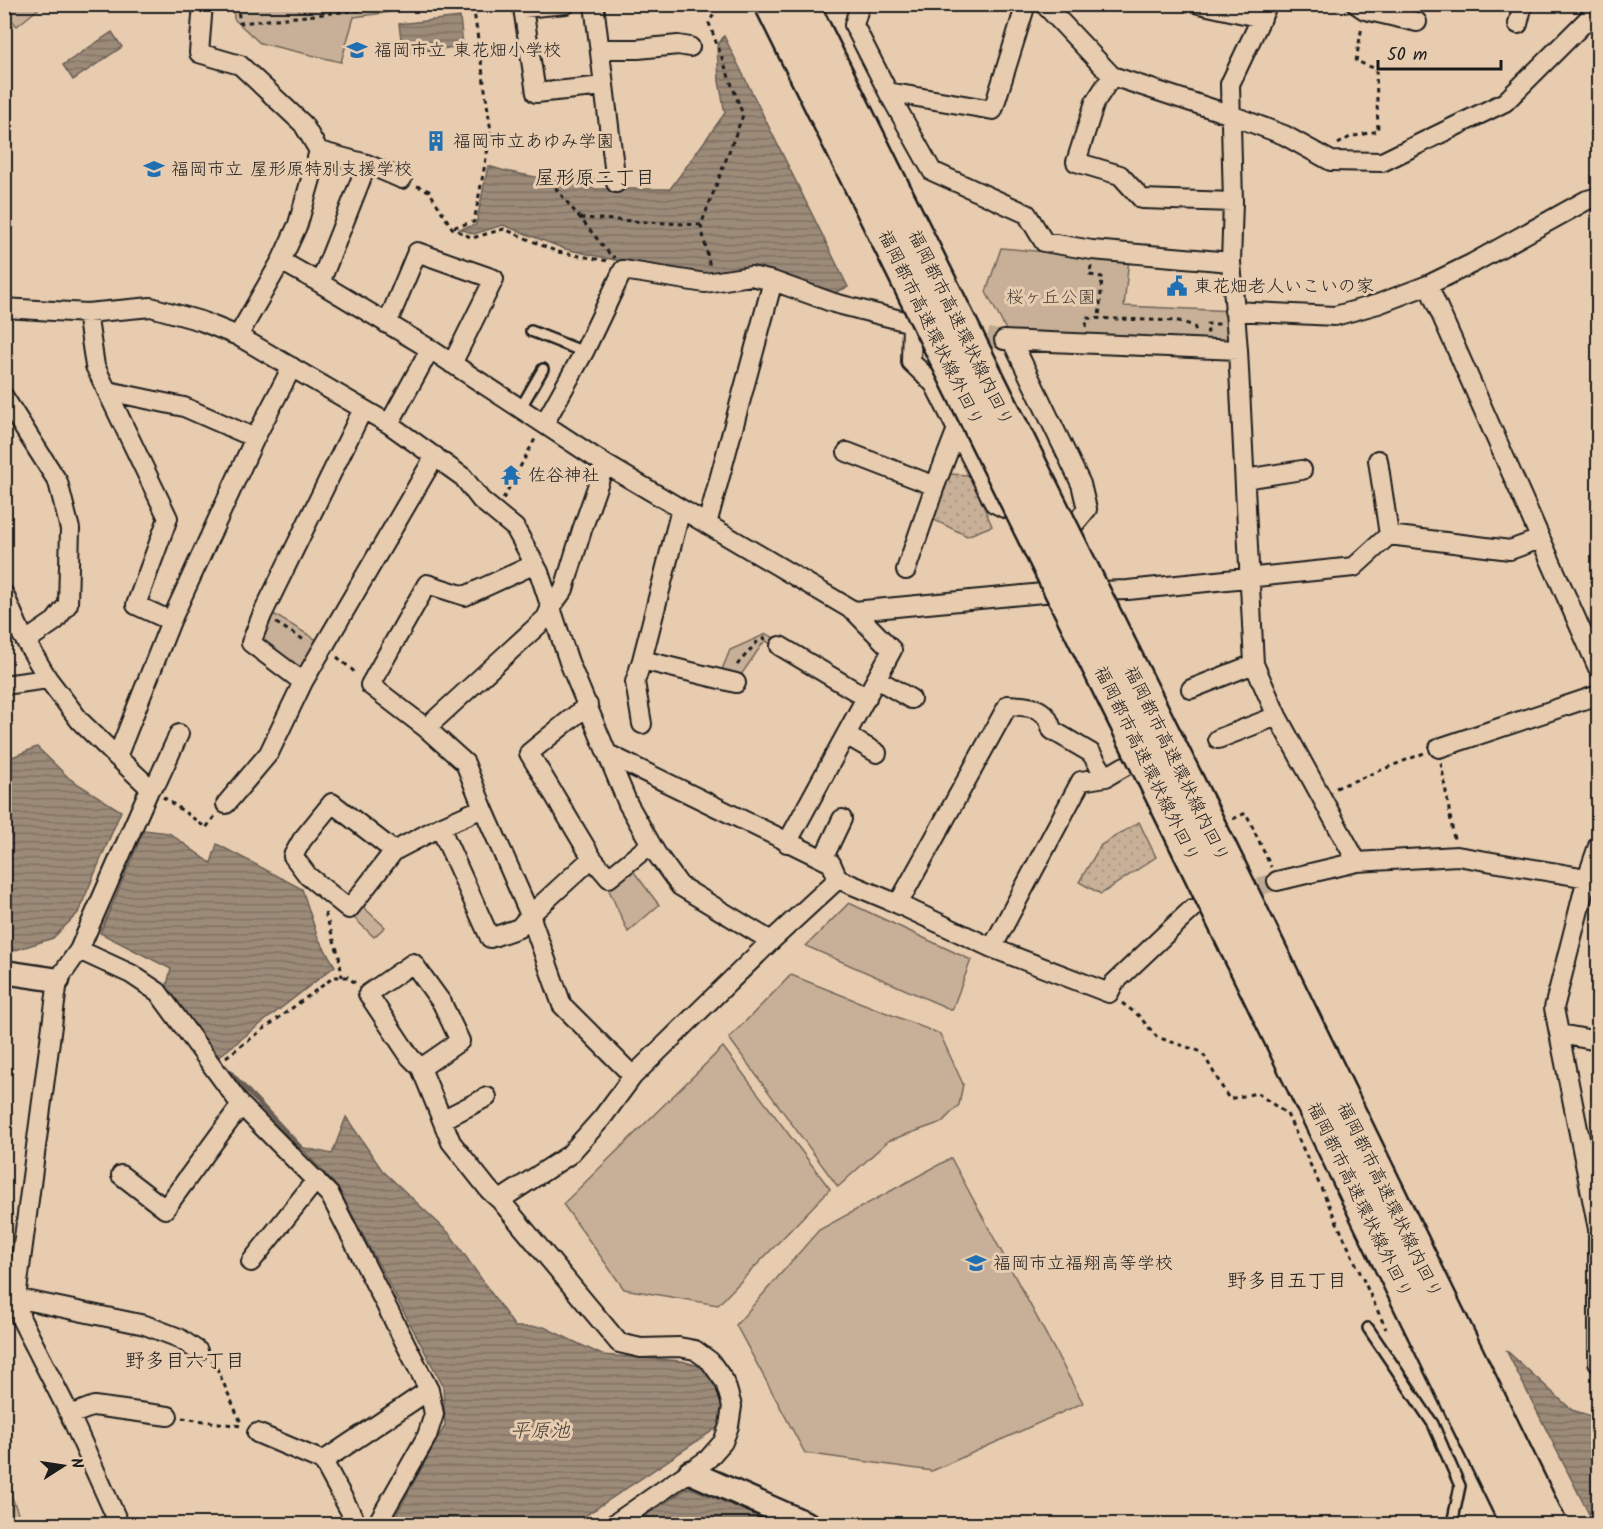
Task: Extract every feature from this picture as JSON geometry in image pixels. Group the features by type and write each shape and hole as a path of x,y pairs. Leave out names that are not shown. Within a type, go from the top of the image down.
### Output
{"highway":[{"name":"福岡都市高速環状線外回り","path":"772,4 1293,1060 1387,1258 1518,1524"},
{"name":"福岡都市高速環状線内回り","path":"801,4 1188,786 1549,1524"},
{"path":"1293,1060 1323,1142 1359,1226 1501,1524"},
{"path":"1414,1248 1543,1475 1568,1524"}],"street":[{"path":"203,4 199,53 240,65 303,124 319,151 367,164 402,179"},
{"path":"566,4 523,8 536,93 604,86"},
{"path":"594,4 616,183"},
{"path":"860,4 854,25 932,171 1027,214 1044,242 1092,250 1231,262"},
{"path":"888,92 993,110 1026,4"},
{"path":"1044,4 1112,76 1284,135 1332,161 1382,162 1505,102 1599,9"},
{"path":"1199,4 1265,11 1230,84 1233,202 1231,262 1251,577 1254,664 1277,717 1357,862"},
{"path":"1518,24 1523,4"},
{"path":"1360,7 1417,21"},
{"path":"600,49 638,49 678,45 690,47"},
{"path":"219,59 235,77"},
{"path":"1112,76 1095,102 1076,162 1120,175 1142,200 1233,202"},
{"path":"238,336 281,261 298,224 319,151"},
{"path":"320,283 367,164"},
{"path":"1235,318 1335,316 1378,304 1428,285 1473,263 1587,200 1599,197"},
{"path":"387,324 417,252 494,279 452,364"},
{"path":"281,261 430,349 605,464 854,611 892,650 787,843"},
{"path":"544,424 584,352 623,270 705,284 751,276 834,303 912,322 911,362 934,384 994,503 1004,508 1028,510"},
{"path":"707,524 772,281"},
{"path":"1428,285 1540,539 1597,658"},
{"path":"4,308 87,314 151,307 201,321 238,336 389,424 463,477 482,501 515,528 535,564 569,662 628,804 651,844 680,886 771,941"},
{"path":"87,314 95,366 168,518 136,605 171,621"},
{"path":"1072,527 1087,509 1081,484 1008,340 1238,351"},
{"path":"389,424 430,349"},
{"path":"117,757 171,621 255,438 292,367"},
{"path":"108,391 184,407 255,438"},
{"path":"4,397 57,482 70,529 68,604 55,621 26,641"},
{"path":"303,682 251,643 261,615 363,409"},
{"path":"906,570 957,429"},
{"path":"847,453 935,486"},
{"path":"226,804 269,753 303,682 327,651 435,456"},
{"path":"1378,460 1389,536"},
{"path":"426,728 546,618 564,589 605,464"},
{"path":"1245,480 1302,470"},
{"path":"642,724 635,682 681,509"},
{"path":"854,611 1043,593 1066,594 1128,590 1354,567 1389,536 1510,550 1540,539"},
{"path":"535,564 465,596 427,584 370,685 426,728 465,763 530,915 562,1005 633,1076"},
{"path":"4,594 26,641 48,680 80,722 150,788"},
{"path":"780,646 867,698"},
{"path":"642,660 730,682"},
{"path":"1191,688 1254,664"},
{"path":"877,679 910,699"},
{"path":"4,685 48,680"},
{"path":"1439,748 1599,695"},
{"path":"588,705 529,753 592,858 609,878 651,844"},
{"path":"898,904 1008,705 1035,707 1049,720 1052,730 1091,753 1106,777"},
{"path":"1218,739 1277,717"},
{"path":"119,1524 70,1415 21,1319 16,1298 58,980 78,950 150,788 157,782 179,734"},
{"path":"846,735 877,753"},
{"path":"608,754 831,863 838,879 992,948 1109,993 1114,983 1192,909"},
{"path":"992,948 1081,781 1106,777 1145,757"},
{"path":"394,851 332,803 302,840 293,856 308,876 350,909 394,851 440,826 483,808"},
{"path":"823,859 843,819"},
{"path":"440,826 490,938 519,928 592,858"},
{"path":"1599,846 1593,878 1554,1008 1593,1172 1598,1229 1599,1362"},
{"path":"1277,881 1357,862 1457,856 1593,878"},
{"path":"500,1200 568,1155 602,1118 633,1076 838,879"},
{"path":"78,950 132,974 158,992 241,1105 330,1195 429,1390 434,1414 427,1436 377,1524"},
{"path":"421,1068 460,1041 442,1003 413,963 368,994 410,1058 421,1068 451,1142 619,1343 641,1348 679,1347 695,1350 710,1361 725,1382 732,1406 729,1426 723,1442 708,1460 614,1524"},
{"path":"4,972 58,980"},
{"path":"1560,1034 1599,1041"},
{"path":"442,1120 487,1097"},
{"path":"121,1175 165,1209 241,1105"},
{"path":"251,1262 316,1180"},
{"path":"16,1298 146,1325 179,1338 198,1350"},
{"path":"323,1461 429,1390"},
{"path":"70,1415 94,1406 173,1417"},
{"path":"257,1433 323,1461 357,1524"},
{"path":"690,1472 808,1524"}],"lane":[{"path":"531,331 584,352"},
{"path":"520,409 543,369"},
{"path":"1368,1328 1433,1424 1460,1486 1452,1524"}],"path":[{"path":"237,4 240,23 389,7 390,4"},
{"path":"452,228 474,222 491,132 473,4"},
{"path":"712,275 701,225 743,115 709,23 718,4"},
{"path":"1333,147 1350,137 1378,131 1376,69 1356,61 1360,7"},
{"path":"612,257 549,180 552,174 616,183"},
{"path":"402,179 429,191 452,228 472,238 504,230 558,252 612,262"},
{"path":"580,218 701,225"},
{"path":"1092,250 1090,275 1102,277 1099,319"},
{"path":"1084,344 1087,318 1179,321 1194,326 1196,331 1208,332 1207,324 1235,318"},
{"path":"496,512 544,424"},
{"path":"261,615 327,651 370,685"},
{"path":"730,682 758,641 765,638 780,646"},
{"path":"1319,794 1439,748 1457,856"},
{"path":"150,788 206,828"},
{"path":"1233,819 1246,813 1277,881"},
{"path":"323,907 339,956 342,977"},
{"path":"213,1067 333,977 348,977 368,994"},
{"path":"1109,993 1138,1015 1157,1037 1202,1052 1229,1099 1257,1093 1287,1114 1389,1336 1383,1350"},
{"path":"173,1417 243,1427 215,1364 198,1350"}],"green space":[{"path":"4,5 43,5 17,26 5,13"},
{"path":"233,5 389,5 390,12 354,17 341,62 260,43 234,19"},
{"name":"桜ヶ丘公園","path":"1001,248 1129,259 1124,306 1234,311 1238,350 1012,341 986,292"},
{"path":"947,474 970,475 992,526 967,536 928,517"},
{"path":"270,612 317,640 302,669 265,647 260,633"},
{"path":"766,634 782,641 777,648 766,641 741,675 721,672 730,650"},
{"path":"1139,822 1156,857 1101,894 1079,882 1101,845"},
{"path":"631,868 659,905 628,932 608,888"},
{"path":"849,903 971,960 952,1010 806,946"},
{"path":"361,905 385,927 374,937 352,916"},
{"path":"791,975 940,1034 963,1084 959,1105 942,1122 888,1141 838,1187 729,1038"},
{"path":"723,1047 830,1189 718,1305 624,1289 563,1204"},
{"path":"951,1158 1083,1403 932,1471 805,1453 736,1325 819,1230"},
{"path":"5,1478 22,1524 5,1524"}],"water":[{"path":"460,17 463,46 403,54 399,24"},
{"path":"112,32 122,47 73,80 63,65"},
{"path":"724,36 848,287 829,295 777,277 706,280 565,249 503,225 474,234 460,229 476,225 488,166 596,189 670,189 725,113 719,81 717,46"},
{"path":"37,747 70,779 121,811 78,913 53,938 13,951 4,946 5,760"},
{"path":"144,830 169,833 211,863 217,844 302,889 318,938 335,966 217,1058 166,989 171,969 100,933"},
{"name":"平原池","path":"346,1117 382,1170 450,1234 515,1327 544,1327 602,1355 682,1361 705,1368 722,1400 721,1425 573,1524 391,1524 445,1425 443,1386 338,1188 300,1147 332,1154"},
{"path":"1506,1350 1572,1410 1598,1418 1598,1524 1594,1524"},
{"path":"689,1487 777,1524 632,1524"}],"waterway":[{"path":"225,1067 300,1147"}],"tunnel":[{"path":"961,332 1004,340"},
{"path":"1234,895 1277,881"}],"place":[{"name":"福岡市立 東花畑小学校","path":"357,50"},
{"name":"福岡市立あゆみ学園","path":"436,141"},
{"name":"福岡市立 屋形原特別支援学校","path":"154,169"},
{"name":"東花畑老人いこいの家","path":"1177,286"},
{"name":"佐谷神社","path":"511,475"},
{"name":"福岡市立福翔高等学校","path":"976,1263"}],"district":[{"name":"屋形原二丁目","path":"595,177"},
{"name":"野多目五丁目","path":"1287,1280"},
{"name":"野多目六丁目","path":"185,1360"}]}
